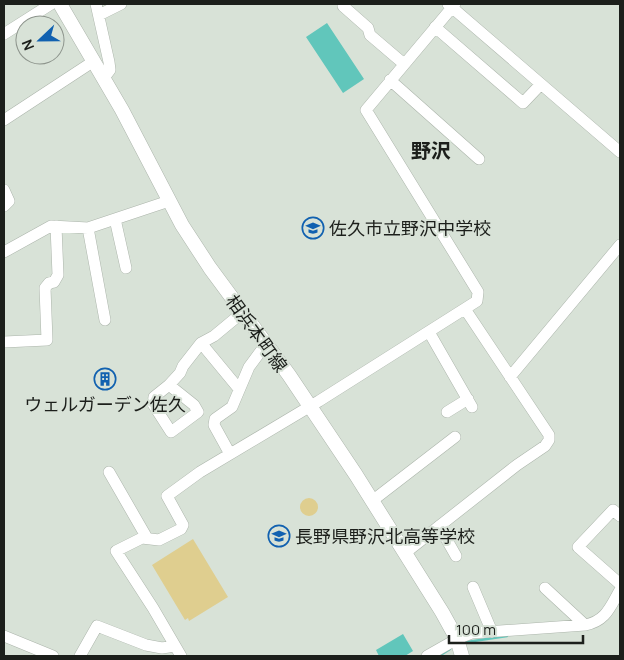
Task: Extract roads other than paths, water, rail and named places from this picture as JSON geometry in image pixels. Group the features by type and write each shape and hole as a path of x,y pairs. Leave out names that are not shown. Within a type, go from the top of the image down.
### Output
{"main road":[{"name":"相浜本町線","path":"60,4 104,78 169,201 210,268 310,406 372,501 457,639 462,656"}],"street":[{"path":"4,34 52,4"},
{"path":"104,78 110,70 98,10 121,4"},
{"path":"181,656 116,551 142,538 159,540 181,529 183,525 167,496 200,472 310,406 477,301 478,292 366,110 452,5 540,84 620,152"},
{"path":"344,6 368,28 370,35 404,64"},
{"path":"435,27 523,103 540,84"},
{"path":"4,120 94,60"},
{"path":"390,80 479,159"},
{"path":"4,190 9,201 4,206"},
{"path":"4,252 51,226 88,228 169,201"},
{"path":"115,219 126,268"},
{"path":"4,342 47,340 45,288 49,283 54,282 58,275 56,226"},
{"path":"88,228 104,320"},
{"path":"510,378 620,245"},
{"path":"405,553 545,446 549,440 549,435 465,309"},
{"path":"170,385 180,373 182,366 201,343 214,336 242,312"},
{"path":"429,332 470,403 447,412"},
{"path":"201,343 240,389"},
{"path":"230,454 214,425 215,419 232,407 249,367 266,344"},
{"path":"372,501 455,437"},
{"path":"109,472 147,538"},
{"path":"620,516 613,510 578,547 620,584"},
{"path":"439,526 456,556"},
{"path":"473,587 492,632"},
{"path":"544,588 584,625"},
{"path":"427,656 472,633 584,625 596,622 602,619 620,590"},
{"path":"80,656 97,626 146,645 162,648 175,646"},
{"path":"4,636 53,656"}],"water":[{"path":"327,23 364,79 343,93 306,37"},
{"path":"403,634 413,651 405,656 379,656 376,650"}],"waterway":[{"path":"467,642 507,636"},
{"path":"439,656 450,649"}],"place":[{"name":"佐久市立野沢中学校","path":"313,228"},
{"name":"ウェルガーデン佐久","path":"105,379"},
{"name":"長野県野沢北高等学校","path":"279,536"}],"district":[{"name":"野沢","path":"431,150"}]}
